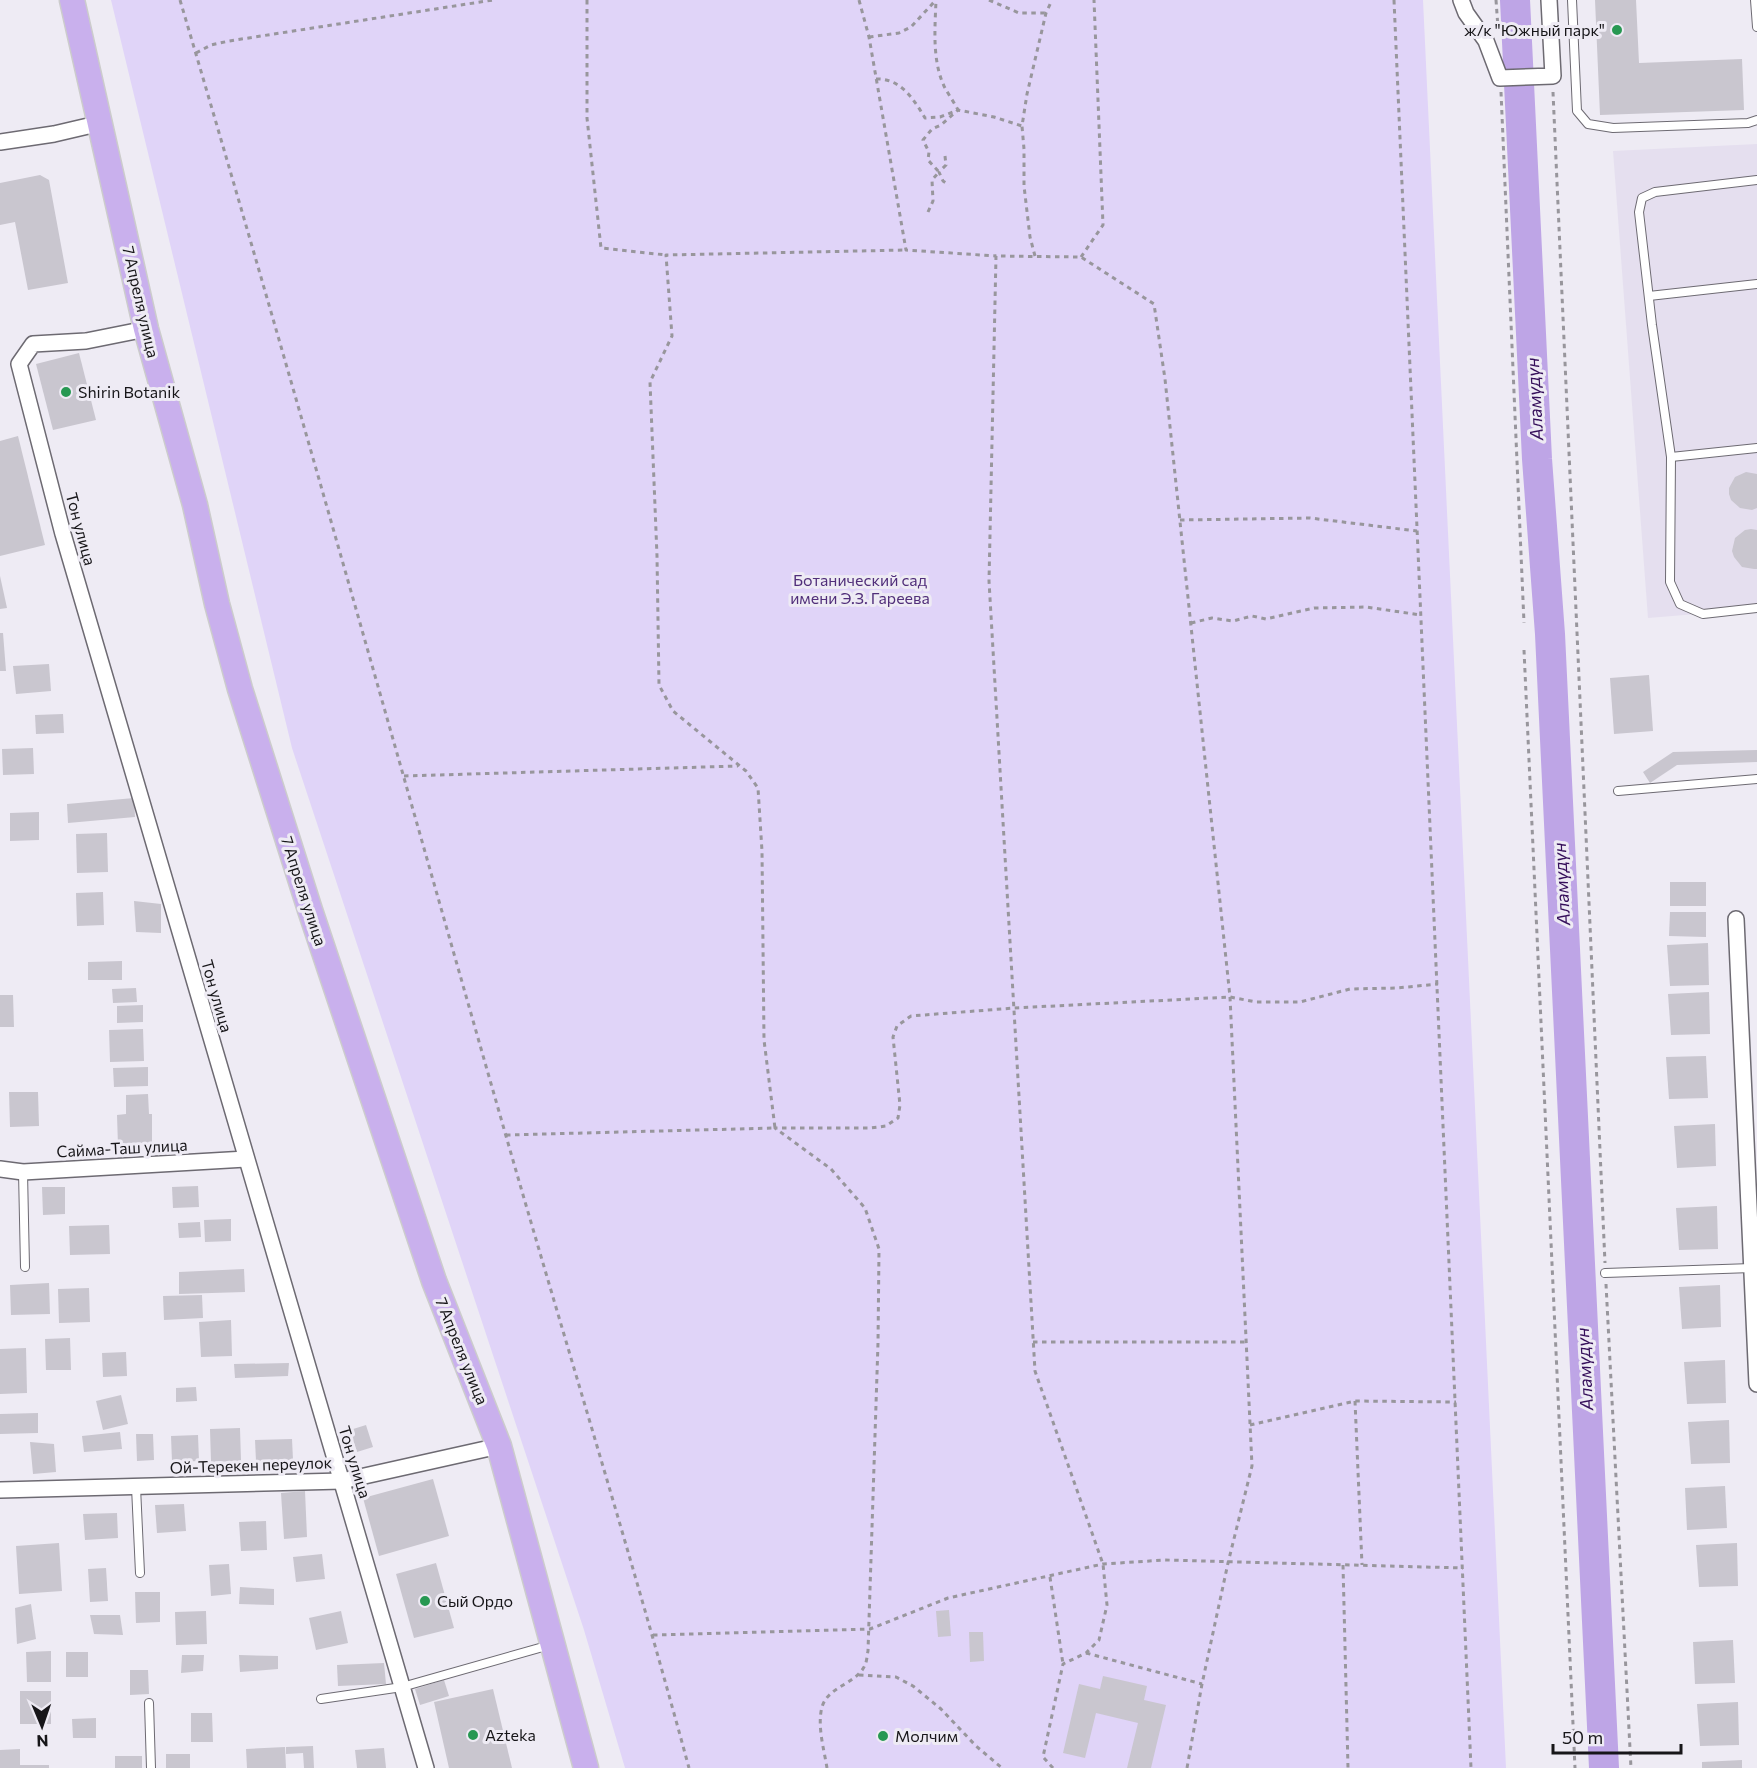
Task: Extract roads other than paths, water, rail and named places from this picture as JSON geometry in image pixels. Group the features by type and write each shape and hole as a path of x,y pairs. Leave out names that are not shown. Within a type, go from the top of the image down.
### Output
{"main road":[{"name":"7 Апреля улица","path":"72,0 146,329 195,505 240,689 269,785 434,1281 499,1446 586,1768"}],"street":[{"path":"1461,0 1466,13 1486,40 1504,78 1551,76 1549,0"},
{"path":"0,142 54,134 101,123"},
{"name":"Тон улица","path":"146,329 86,341 33,344 19,364 63,534 426,1768"},
{"path":"1736,919 1754,1246 1752,1268 1757,1384"},
{"name":"Сайма-Таш улица","path":"0,1169 22,1172 246,1159"},
{"name":"Ой-Терекен переулок","path":"0,1490 342,1480 499,1446"}],"lane":[{"path":"1572,0 1577,111 1588,124 1613,128 1748,123 1757,120"},
{"path":"1755,0 1757,27"},
{"path":"1757,180 1655,192 1642,198 1639,212 1671,457 1670,582 1680,604 1703,614 1757,608"},
{"path":"1649,296 1757,284"},
{"path":"1671,457 1757,448"},
{"path":"1618,791 1757,779"},
{"path":"22,1172 25,1267"},
{"path":"1605,1273 1752,1268"},
{"path":"136,1486 140,1573"},
{"path":"321,1699 402,1687 552,1645"},
{"path":"149,1703 151,1768"}],"waterway":[{"name":"Аламүдүн","path":"1515,0 1537,459 1550,634 1604,1768"}],"place":[{"name":"ж/к \"Южный парк\"","path":"1617,30"},
{"name":"Shirin Botanik","path":"66,392"},
{"name":"Сый Ордо","path":"425,1601"},
{"name":"Azteka","path":"473,1735"},
{"name":"Молчим","path":"883,1736"}],"park label":[{"name":"Ботанический сад имени Э.З. Гареева","path":"860,589"}]}
